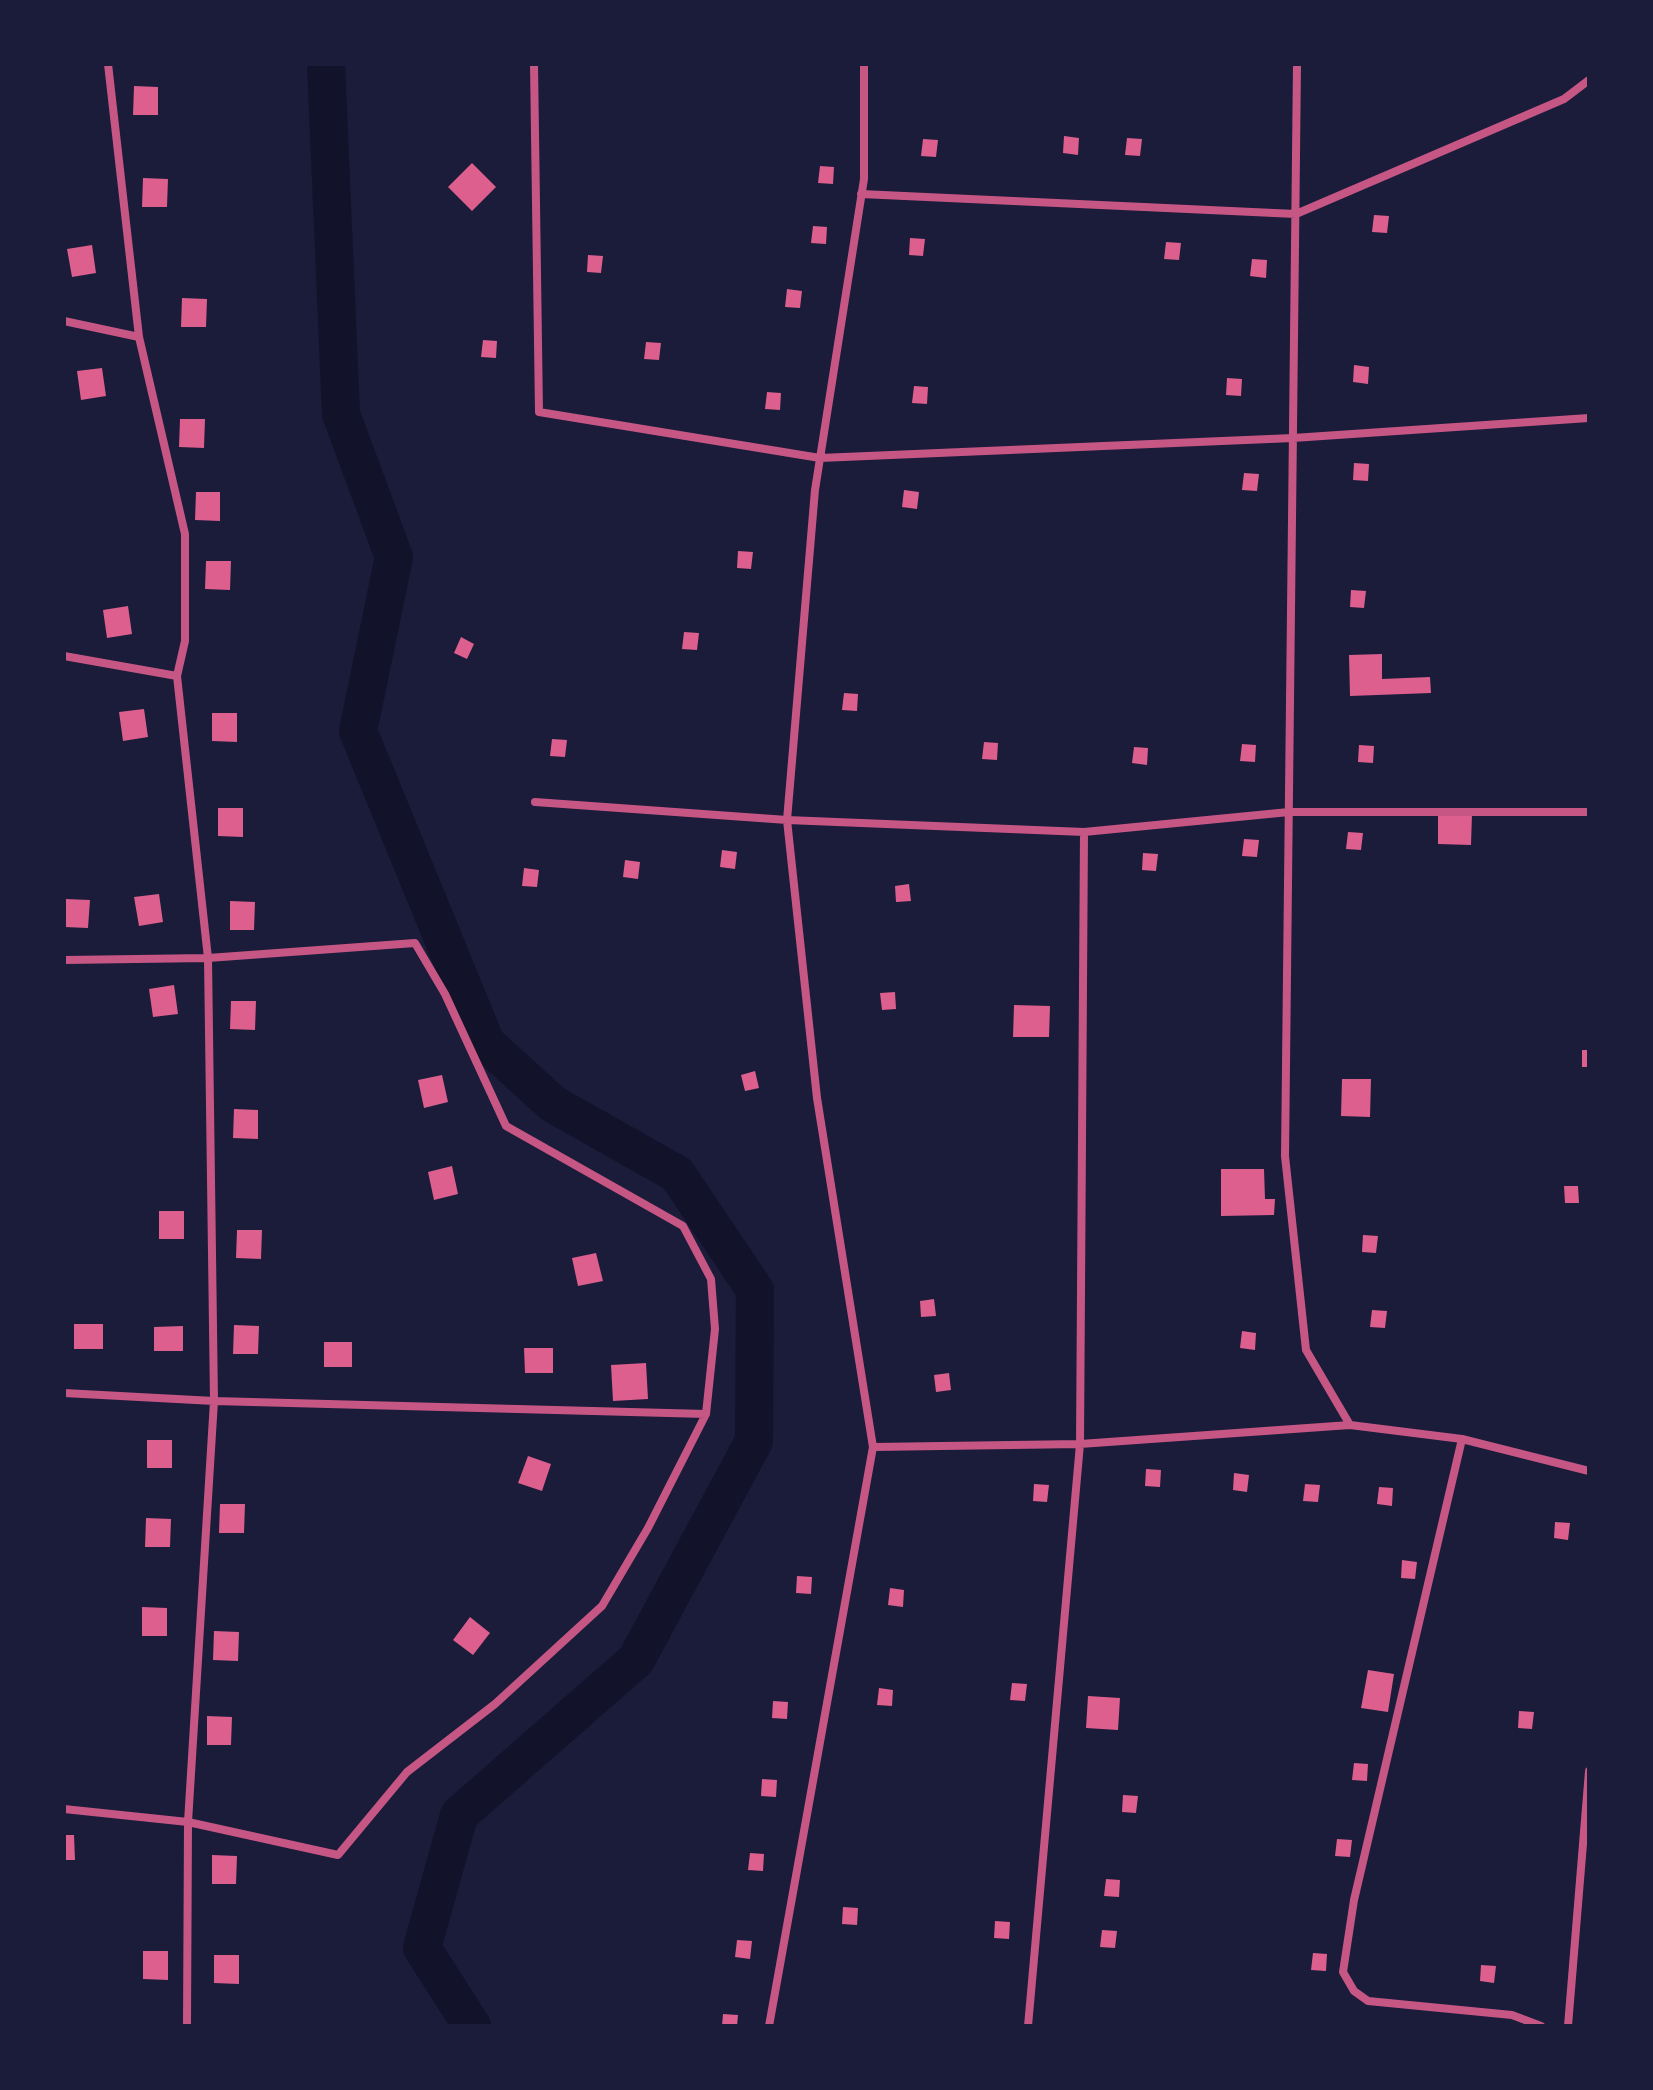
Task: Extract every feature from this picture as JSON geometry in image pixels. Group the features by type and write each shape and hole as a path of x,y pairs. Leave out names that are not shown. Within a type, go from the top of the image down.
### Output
{"street":[{"path":"108,64 139,337 185,534 185,641 177,676 208,958 214,1401 188,1822 187,2026"},
{"path":"534,64 539,412 820,458 1293,438 1589,418"},
{"path":"769,2026 873,1447 817,1098 787,820 820,458 861,194 864,64"},
{"path":"1297,64 1285,1156 1306,1350 1350,1425"},
{"path":"861,194 1296,214 1564,99 1589,80"},
{"path":"64,321 139,337"},
{"path":"64,656 177,676"},
{"path":"535,802 787,820 1084,832 1289,812 1589,812"},
{"path":"1028,2026 1080,1444 1084,832"},
{"path":"64,960 208,958 415,943 445,994 506,1126 683,1226 711,1279 715,1329 706,1414 648,1528 602,1606 495,1704 407,1772 338,1855 188,1822 64,1809"},
{"path":"64,1393 214,1401 706,1414"},
{"path":"873,1447 1080,1444 1350,1425 1462,1439 1589,1471"},
{"path":"1462,1439 1354,1900 1343,1972 1354,1991 1368,2001 1512,2015 1541,2026"},
{"path":"1568,2026 1589,1771"}],"building":[{"path":"134,86 158,87 158,115 133,115"},
{"path":"1064,136 1079,138 1078,155 1063,153"},
{"path":"1127,138 1142,139 1140,156 1125,155"},
{"path":"923,139 938,140 936,157 921,156"},
{"path":"472,163 496,187 472,211 448,187"},
{"path":"820,166 834,167 833,184 818,183"},
{"path":"143,178 168,179 167,207 142,207"},
{"path":"1374,215 1389,216 1387,233 1372,232"},
{"path":"813,226 827,227 826,244 811,243"},
{"path":"910,238 925,239 923,256 909,255"},
{"path":"1166,242 1181,243 1179,260 1164,259"},
{"path":"92,245 96,273 72,277 67,249"},
{"path":"588,255 603,256 601,273 587,272"},
{"path":"1252,259 1267,260 1266,278 1250,276"},
{"path":"787,289 802,291 800,308 785,307"},
{"path":"182,298 207,299 206,327 181,327"},
{"path":"483,340 497,341 496,358 481,357"},
{"path":"646,342 661,343 659,360 644,359"},
{"path":"1354,365 1369,367 1368,384 1353,382"},
{"path":"102,368 106,396 81,400 77,371"},
{"path":"1227,378 1242,379 1241,396 1226,395"},
{"path":"914,386 928,387 927,404 912,403"},
{"path":"767,392 781,393 780,410 765,409"},
{"path":"180,419 205,419 204,448 179,447"},
{"path":"1354,463 1369,464 1368,481 1353,480"},
{"path":"1244,473 1259,474 1257,491 1242,490"},
{"path":"904,490 919,492 917,509 902,507"},
{"path":"196,492 220,492 220,521 195,520"},
{"path":"738,551 753,552 751,569 737,568"},
{"path":"206,561 231,561 230,590 205,589"},
{"path":"1351,590 1366,591 1364,608 1350,607"},
{"path":"128,606 132,634 107,638 103,610"},
{"path":"684,632 699,633 697,650 682,649"},
{"path":"461,637 474,644 467,659 454,653"},
{"path":"1382,654 1382,679 1430,677 1431,693 1350,696 1349,655"},
{"path":"844,693 858,694 857,711 842,710"},
{"path":"144,709 148,737 123,741 119,712"},
{"path":"212,713 237,713 237,742 212,741"},
{"path":"552,739 567,740 565,757 550,756"},
{"path":"984,742 998,743 997,760 982,759"},
{"path":"1242,744 1256,745 1255,762 1240,761"},
{"path":"1359,745 1374,746 1373,763 1358,762"},
{"path":"1134,747 1148,748 1147,765 1132,763"},
{"path":"218,808 243,808 243,837 218,836"},
{"path":"1438,814 1472,814 1471,845 1438,844"},
{"path":"1348,832 1363,833 1361,850 1346,849"},
{"path":"1244,839 1259,840 1257,857 1242,856"},
{"path":"722,850 737,852 735,869 720,867"},
{"path":"1143,853 1158,854 1156,871 1142,870"},
{"path":"625,860 640,862 638,879 623,877"},
{"path":"524,868 539,870 537,887 522,886"},
{"path":"909,884 911,901 896,902 895,886"},
{"path":"159,894 163,922 139,926 134,897"},
{"path":"65,899 90,900 88,928 64,927"},
{"path":"230,901 255,902 254,930 230,930"},
{"path":"174,985 178,1014 153,1017 149,989"},
{"path":"895,992 896,1009 882,1010 880,993"},
{"path":"231,1001 256,1001 255,1030 230,1029"},
{"path":"1014,1005 1050,1006 1049,1037 1013,1037"},
{"path":"1582,1050 1589,1050 1589,1067 1582,1067"},
{"path":"755,1071 759,1088 745,1091 741,1075"},
{"path":"442,1075 448,1102 424,1108 418,1080"},
{"path":"1342,1079 1371,1079 1370,1117 1341,1116"},
{"path":"234,1109 258,1110 258,1139 233,1138"},
{"path":"452,1166 458,1194 434,1200 428,1172"},
{"path":"1221,1169 1264,1169 1265,1199 1275,1199 1274,1215 1221,1216"},
{"path":"1564,1186 1578,1186 1579,1203 1565,1203"},
{"path":"159,1211 184,1211 184,1239 159,1239"},
{"path":"237,1230 262,1230 261,1259 236,1258"},
{"path":"1363,1235 1378,1236 1376,1253 1362,1252"},
{"path":"596,1253 603,1281 578,1286 572,1258"},
{"path":"934,1299 936,1316 921,1317 920,1301"},
{"path":"1372,1310 1387,1311 1385,1328 1370,1327"},
{"path":"74,1324 103,1324 103,1349 74,1349"},
{"path":"234,1325 259,1326 258,1354 233,1354"},
{"path":"183,1326 183,1351 154,1351 154,1327"},
{"path":"1242,1331 1256,1333 1255,1350 1240,1348"},
{"path":"324,1342 352,1342 352,1367 324,1367"},
{"path":"524,1348 553,1348 553,1373 525,1373"},
{"path":"646,1363 648,1399 613,1401 611,1365"},
{"path":"949,1373 951,1390 936,1392 934,1375"},
{"path":"147,1440 172,1440 172,1468 147,1468"},
{"path":"528,1456 551,1464 542,1491 518,1483"},
{"path":"1146,1469 1161,1470 1160,1487 1145,1486"},
{"path":"1234,1473 1249,1475 1247,1492 1233,1490"},
{"path":"1034,1484 1049,1485 1047,1502 1033,1501"},
{"path":"1305,1484 1320,1485 1318,1502 1303,1501"},
{"path":"1379,1487 1393,1488 1392,1506 1377,1504"},
{"path":"220,1504 245,1504 244,1533 219,1533"},
{"path":"146,1518 171,1519 170,1547 145,1547"},
{"path":"1555,1522 1570,1523 1568,1540 1554,1538"},
{"path":"1402,1560 1417,1562 1415,1579 1401,1578"},
{"path":"797,1576 812,1577 811,1594 796,1593"},
{"path":"890,1588 904,1590 903,1607 888,1605"},
{"path":"142,1607 167,1608 167,1636 142,1636"},
{"path":"470,1617 490,1633 473,1655 453,1640"},
{"path":"214,1631 239,1632 238,1661 213,1660"},
{"path":"1368,1670 1394,1674 1388,1712 1361,1708"},
{"path":"1012,1683 1027,1684 1025,1701 1010,1700"},
{"path":"879,1688 893,1690 892,1706 877,1705"},
{"path":"1088,1696 1120,1698 1118,1730 1086,1728"},
{"path":"773,1701 788,1702 787,1719 772,1718"},
{"path":"1519,1711 1534,1712 1532,1729 1518,1728"},
{"path":"207,1716 232,1717 231,1745 207,1745"},
{"path":"1354,1763 1368,1764 1367,1781 1352,1780"},
{"path":"762,1779 777,1780 776,1797 761,1796"},
{"path":"1123,1795 1138,1796 1136,1813 1122,1812"},
{"path":"64,1835 74,1835 75,1860 64,1860"},
{"path":"1337,1839 1352,1840 1350,1857 1335,1856"},
{"path":"750,1853 764,1854 763,1871 748,1870"},
{"path":"212,1855 237,1856 236,1884 212,1884"},
{"path":"1106,1879 1120,1880 1119,1897 1104,1896"},
{"path":"843,1907 858,1908 857,1925 842,1924"},
{"path":"995,1921 1010,1922 1009,1939 994,1938"},
{"path":"1102,1930 1117,1931 1115,1948 1100,1947"},
{"path":"737,1940 752,1941 750,1959 735,1957"},
{"path":"143,1951 168,1951 168,1980 143,1979"},
{"path":"1313,1953 1327,1954 1326,1971 1311,1970"},
{"path":"214,1955 239,1955 239,1984 214,1983"},
{"path":"1481,1965 1496,1966 1494,1983 1480,1981"},
{"path":"723,2014 738,2015 737,2026 722,2026"}],"waterway":[{"path":"326,64 341,414 394,557 358,731 486,1043 553,1104 677,1174 755,1290 754,1441 636,1660 459,1815 422,1948 472,2026"}]}
